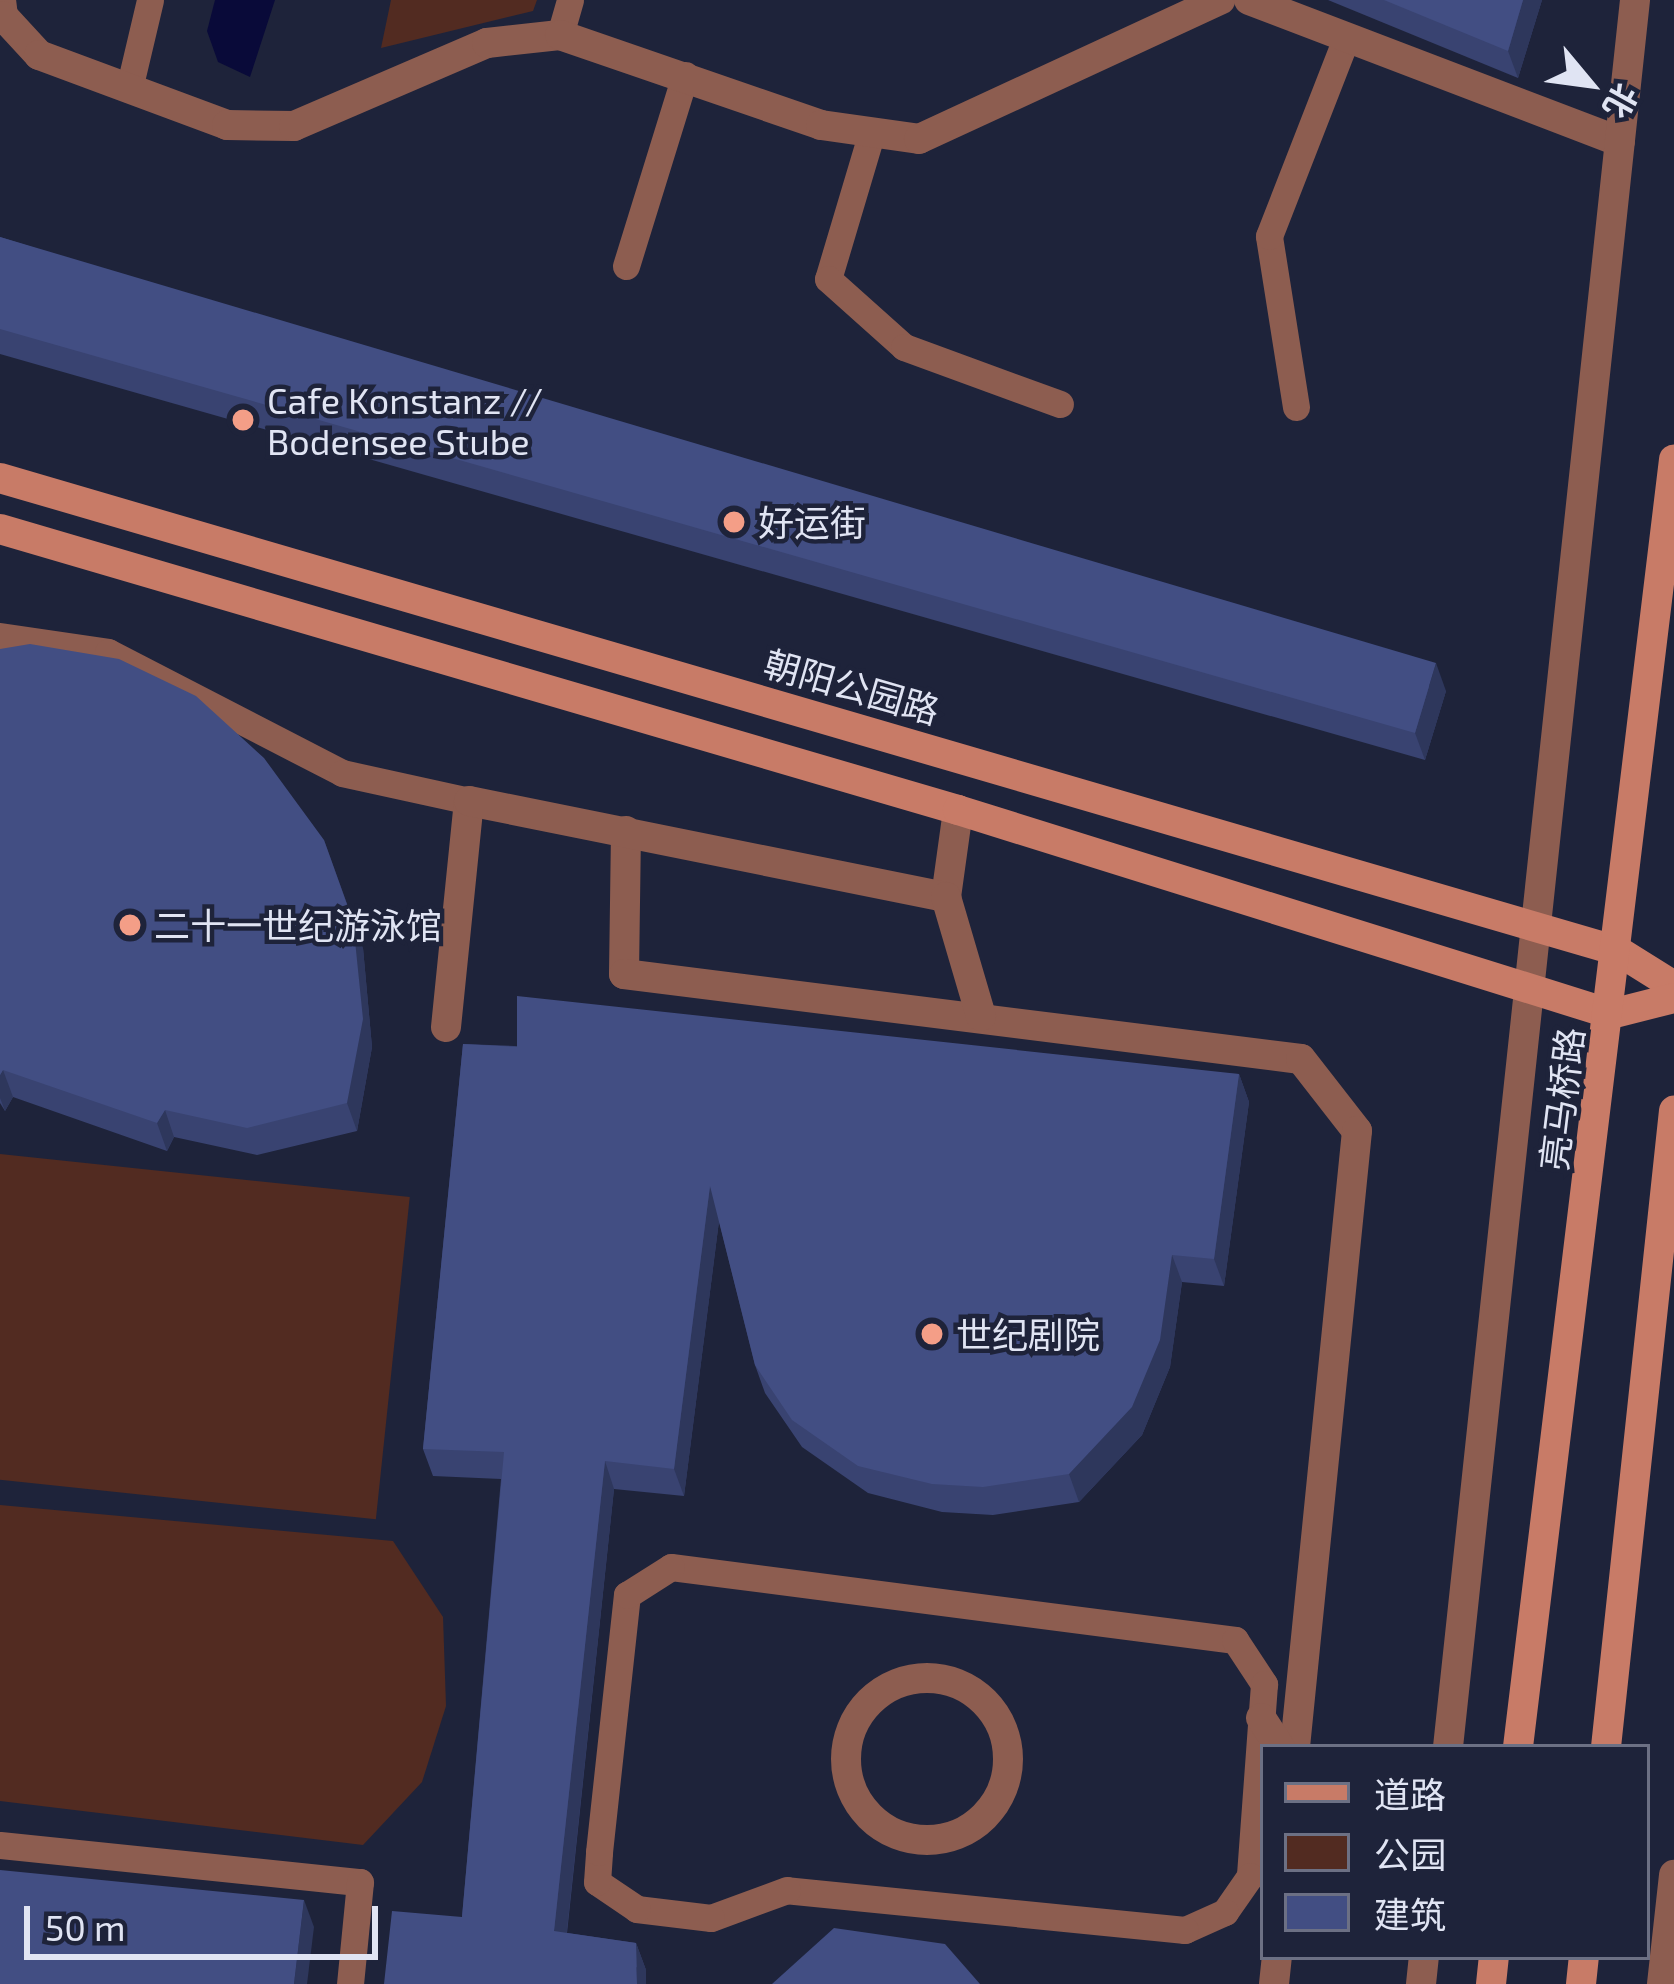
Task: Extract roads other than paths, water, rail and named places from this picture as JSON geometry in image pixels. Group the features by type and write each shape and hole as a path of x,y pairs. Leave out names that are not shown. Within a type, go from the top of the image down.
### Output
{"main road":[{"name":"亮马桥路","path":"1518,1744 1611,1014 1674,459"},
{"name":"朝阳公园路","path":"0,478 1618,951 1674,986"},
{"path":"0,529 958,810 1611,1014 1674,998"},
{"path":"1606,1744 1674,1111"}],"street":[{"path":"2,0 3,16 39,55 227,125 294,126 487,43 560,35 871,135 919,139 1220,0"},
{"path":"1249,0 1620,142"},
{"path":"1448,1744 1635,0"},
{"path":"446,1027 469,801 946,897"},
{"path":"958,810 946,897 981,1016"},
{"path":"626,831 624,974 1301,1059 1357,1131 1295,1744"},
{"path":"938,1673 998,1715 1009,1754 1004,1793 971,1828 919,1844 883,1832 856,1803 845,1756 864,1707 891,1683 938,1673"},
{"path":"1261,1718 1278,1744"},
{"path":"1663,1984 1674,1875"}],"lane":[{"path":"129,89 150,0"},
{"path":"560,35 570,0"},
{"path":"1296,406 1269,236 1346,38"},
{"path":"626,266 685,76"},
{"path":"871,135 828,279 904,347 1060,404"},
{"path":"0,636 108,652 217,701 342,772 469,801"},
{"path":"1260,1744 1264,1684 1234,1640 671,1567 627,1595 597,1882 637,1910 711,1918 787,1890 1185,1930 1225,1912 1250,1876 1257,1843 1260,1749"},
{"path":"0,1845 359,1882 350,1984"}],"place":[{"name":"Cafe Konstanz // Bodensee Stube","path":"243,420"},
{"name":"好运街","path":"734,522"},
{"name":"二十一世纪游泳馆","path":"130,925"},
{"name":"世纪剧院","path":"932,1334"}]}
